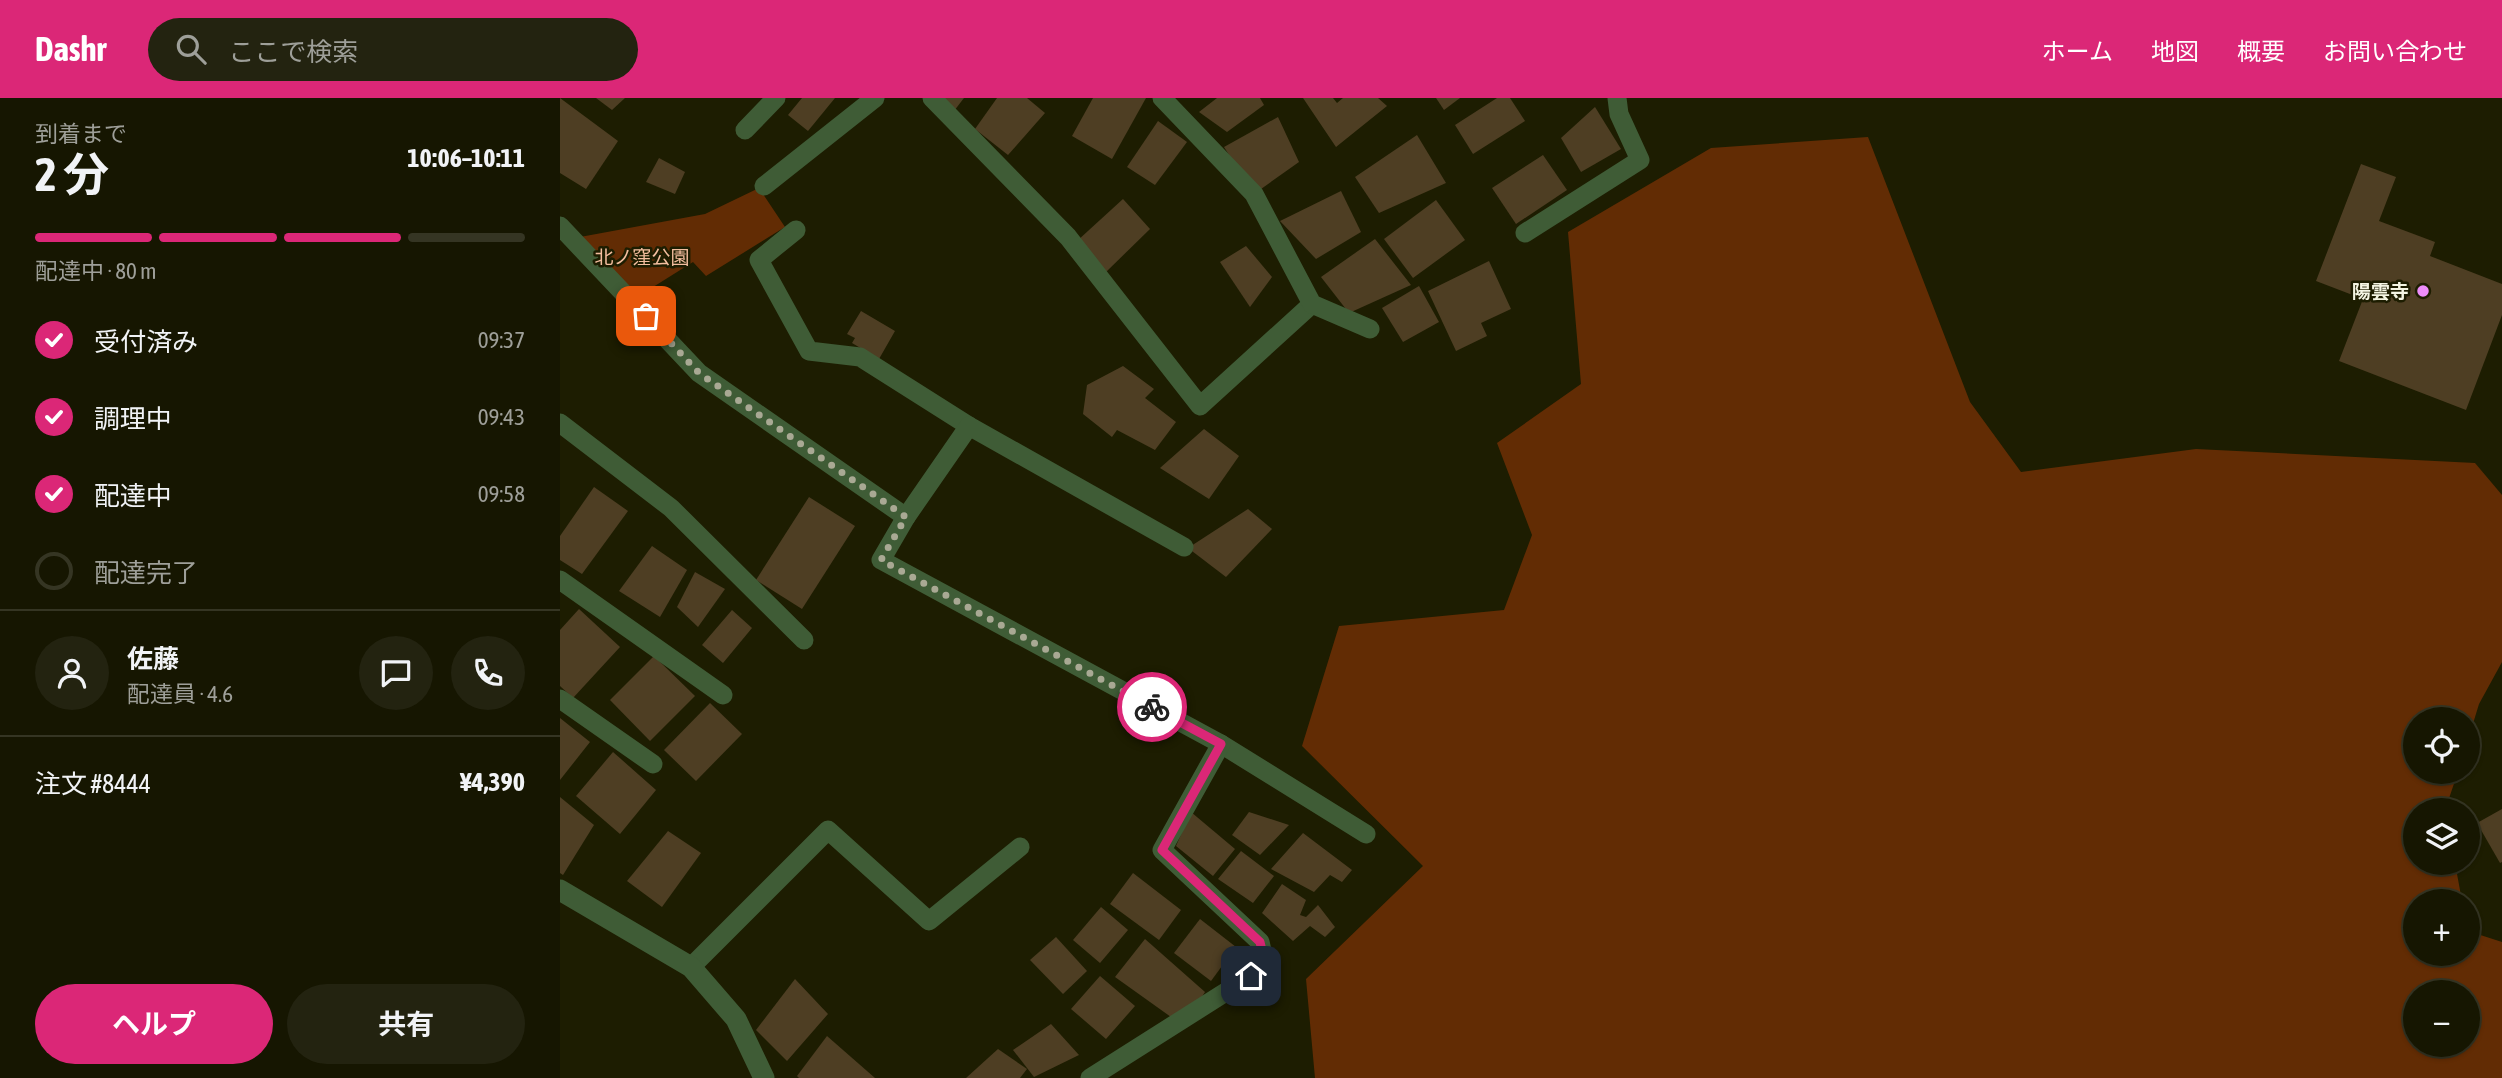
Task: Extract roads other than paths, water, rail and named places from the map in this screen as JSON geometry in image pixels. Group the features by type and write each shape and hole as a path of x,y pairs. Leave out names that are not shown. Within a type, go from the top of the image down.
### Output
{"street":[{"path":"560,890 691,967 736,1019 764,1078"}],"lane":[{"path":"745,130 776,98"},
{"path":"764,186 875,98"},
{"path":"932,98 1068,237 1200,406 1312,304"},
{"path":"1162,98 1254,194 1312,304 1370,330"},
{"path":"1525,233 1640,160 1619,114 1617,98"},
{"path":"560,226 699,373 906,517"},
{"path":"796,230 759,260 809,351 860,357 969,426 1184,547"},
{"path":"560,422 671,508 804,640"},
{"path":"969,426 906,517 881,560 1221,744 1366,834"},
{"path":"560,580 723,695"},
{"path":"560,699 653,764"},
{"path":"1090,1078 1251,976 1264,959 1260,942 1162,850 1221,744"},
{"path":"691,967 828,830 929,921 1020,847"}],"place":[{"name":"陽雲寺","path":"2423,291"}],"park label":[{"name":"北ノ窪公園","path":"642,257"}]}
